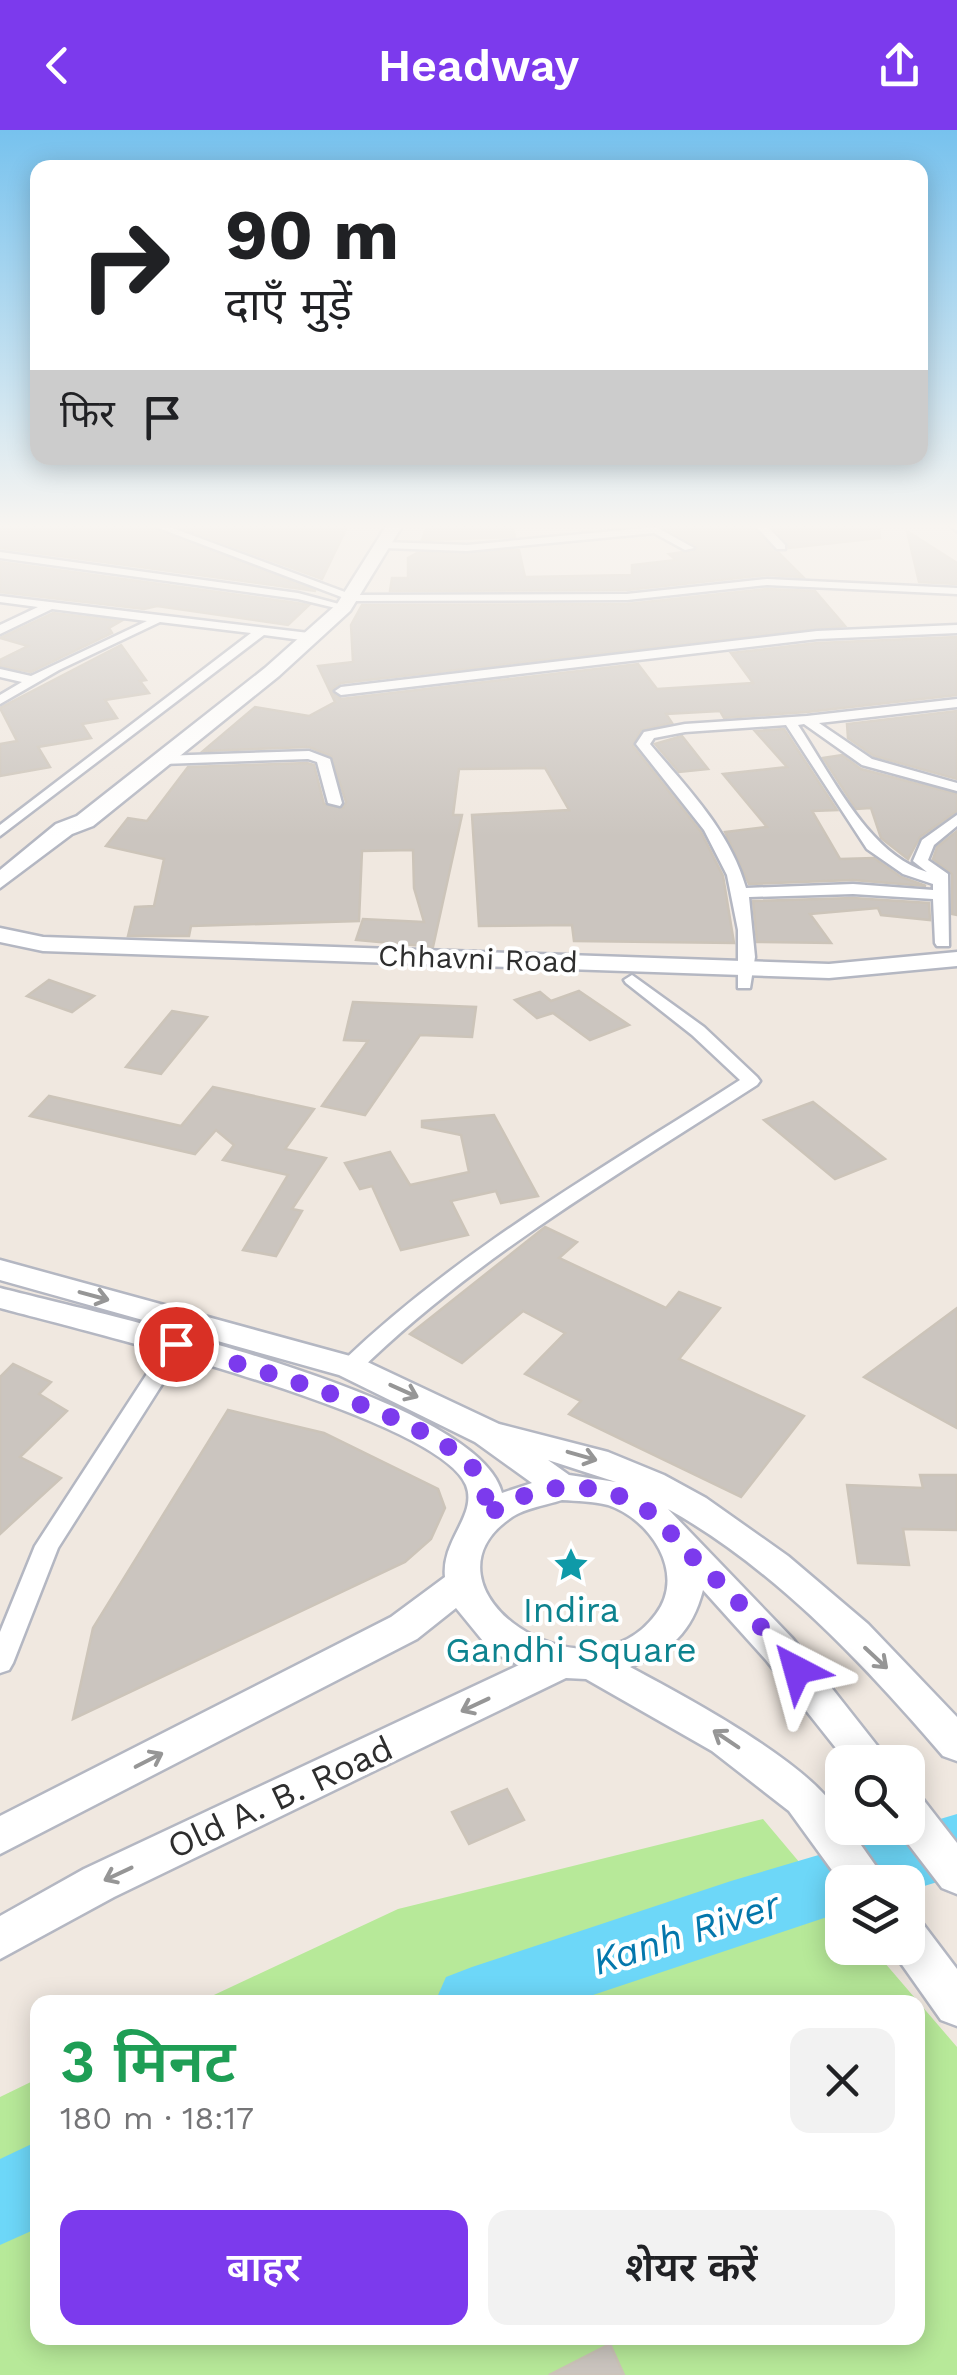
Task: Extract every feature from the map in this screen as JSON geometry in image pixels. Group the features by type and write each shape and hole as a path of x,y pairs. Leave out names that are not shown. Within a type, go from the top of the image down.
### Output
{"main road":[{"path":"0,882 64,830 85,820 162,760 320,628"},
{"path":"0,904 83,834 85,820"},
{"name":"Chhavni Road","path":"0,936 44,944 746,976"},
{"name":"Chhavni Road","path":"0,954 24,960 632,980 937,972 950,951"},
{"path":"0,1270 350,1367 487,1433 562,1486"},
{"path":"0,1299 176,1344 396,1418 433,1438 476,1472 487,1494 485,1517"},
{"path":"487,1433 590,1457 654,1484 766,1558 918,1697 957,1744"},
{"path":"853,1865 803,1798 726,1738 577,1663 510,1646 486,1628 470,1606 462,1584 461,1559 470,1536 485,1517 506,1501 562,1486 598,1489 632,1500 660,1520 679,1545 728,1588 856,1745"},
{"name":"Old A. B. Road","path":"0,1939 98,1883 577,1663 648,1644 670,1626 683,1603 688,1579 679,1545"},
{"path":"0,1836 404,1628 462,1584"},
{"path":"925,1833 957,1875"},
{"path":"925,1961 957,2004"}],"street":[{"path":"0,700 32,680 140,628"},
{"path":"218,628 309,638"},
{"path":"340,691 816,635 957,629"},
{"path":"0,832 259,633"},
{"path":"0,673 32,680"},
{"path":"746,976 744,893 725,844 643,744 649,735 685,728 790,722 957,702"},
{"path":"807,720 866,762 957,787"},
{"path":"790,722 872,846 908,872 941,888"},
{"path":"162,760 309,756 323,759 334,803"},
{"path":"950,951 940,874 920,861 927,843 957,819"},
{"path":"744,893 941,888"},
{"path":"350,1367 398,1317 496,1242 750,1082 698,1031 632,980"},
{"path":"1,1658 48,1546 176,1344"}],"green space":[{"path":"763,1819 825,1893 825,1965 887,1965 912,1995 214,1995 398,1909"},
{"path":"925,2010 957,2047 957,2375 0,2375 0,2097 30,2082 30,2345 925,2345"}],"building":[{"path":"22,628 109,628 112,633 31,672 0,666 0,660 28,646 0,638"},
{"path":"351,628 829,628 341,683 331,690 341,699 638,664 657,689 753,683 731,653 817,643 957,637 957,695 724,718 720,711 666,714 672,723 641,730 633,746 701,832 723,876 734,943 574,941 572,925 479,926 472,815 569,810 545,768 459,769 453,815 462,815 433,947 356,940 363,919 424,922 414,888 413,850 362,851 359,921 191,926 189,936 128,936 135,907 154,906 164,859 106,846 128,818 147,821 188,767 307,763 314,765 324,804 343,808 346,802 331,756 309,747 203,751 255,707 309,716 335,702 318,666 353,662"},
{"path":"121,645 146,680 140,681 149,693 105,700 117,718 82,724 91,738 38,747 50,767 0,776 0,744 17,741 0,708"},
{"path":"957,711 957,779 874,756 848,738 847,724"},
{"path":"784,729 837,810 812,811 840,859 874,858 901,877 926,886 853,880 749,884 725,832 767,827 723,774 787,767 755,731"},
{"path":"682,736 708,769 679,772 655,744"},
{"path":"842,755 861,769 957,794 957,811 920,837 908,859 881,838 871,808 856,809 823,758"},
{"path":"957,831 957,915 952,914 952,874 933,859 937,847"},
{"path":"853,898 929,903 930,920 881,915 878,908 810,914 831,943 757,942 753,901"},
{"path":"49,980 94,996 72,1012 27,996"},
{"path":"579,991 629,1025 590,1040 553,1013 537,1018 515,1000 540,992 551,1001"},
{"path":"353,1002 476,1007 472,1037 420,1035 365,1115 322,1106 368,1041 344,1040"},
{"path":"172,1011 207,1017 161,1074 126,1067"},
{"path":"213,1087 314,1109 285,1149 326,1158 292,1209 302,1211 276,1256 243,1250 288,1175 223,1160 234,1145 216,1130 195,1154 30,1116 49,1096 181,1126"},
{"path":"813,1102 885,1159 835,1179 764,1120"},
{"path":"494,1115 538,1196 501,1203 496,1191 451,1201 468,1235 401,1250 372,1186 360,1189 345,1163 390,1152 410,1185 469,1172 461,1135 422,1127 422,1121"},
{"path":"545,1227 577,1242 559,1258 666,1308 679,1292 720,1308 679,1359 804,1416 741,1497 569,1414 581,1401 525,1374 565,1333 523,1311 462,1363 410,1334"},
{"path":"957,1308 957,1428 864,1377"},
{"path":"13,1364 51,1382 39,1394 67,1411 20,1457 61,1478 0,1534 0,1377"},
{"path":"228,1410 324,1433 438,1489 445,1508 431,1539 405,1562 73,1719 93,1628"},
{"path":"920,1475 957,1475 957,1530 903,1529 909,1565 858,1563 847,1485 923,1488"},
{"path":"507,1789 524,1820 469,1844 452,1812"},
{"path":"610,2345 624,2375 549,2375"}],"waterway":[{"name":"Kanh River","path":"493,1995 731,1914 957,1845"},
{"name":"Kanh River","path":"0,2205 30,2186"}],"place":[{"name":"Indira Gandhi Square","path":"571,1565"}],"route":[{"path":"176,1344 396,1418 433,1438 476,1472 487,1494 485,1517 506,1501 562,1486 598,1489 632,1500 660,1520 679,1545 728,1588 797,1670"}]}
